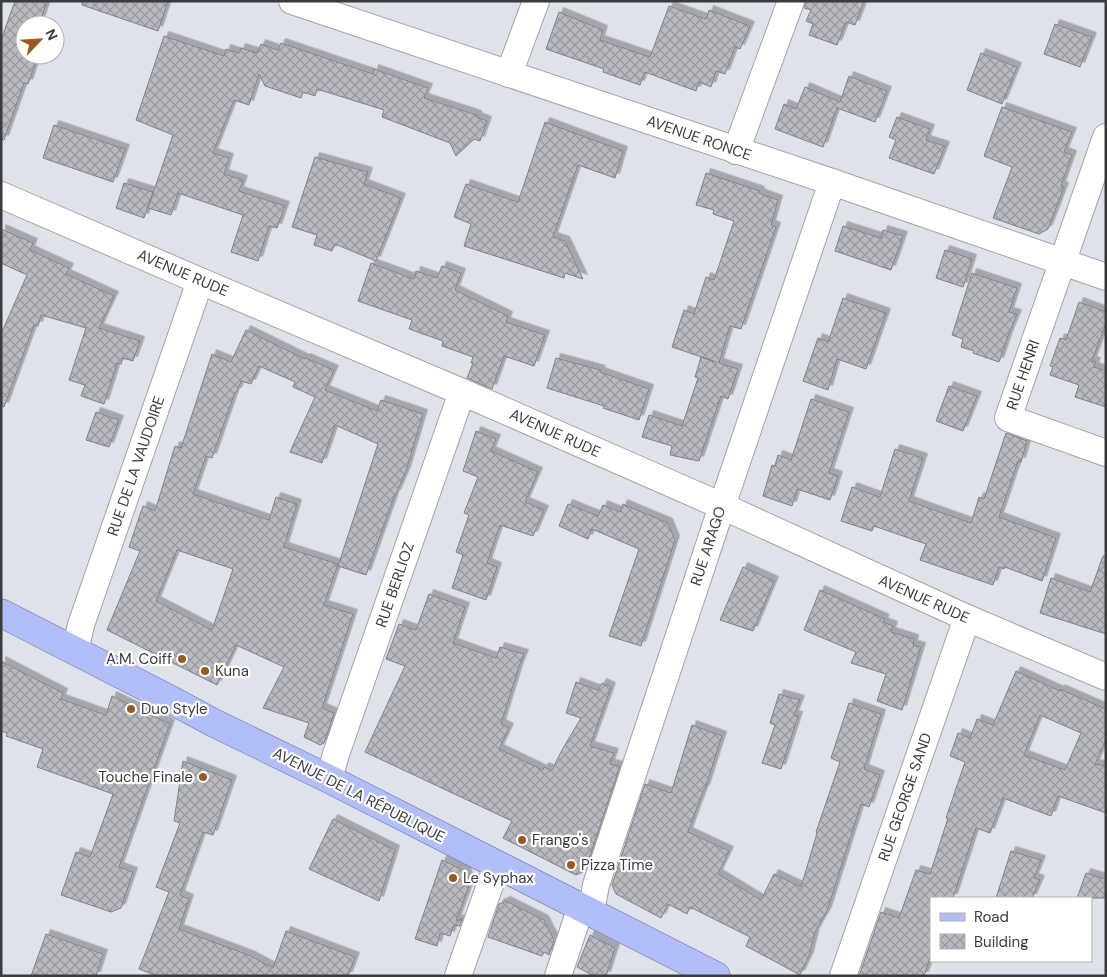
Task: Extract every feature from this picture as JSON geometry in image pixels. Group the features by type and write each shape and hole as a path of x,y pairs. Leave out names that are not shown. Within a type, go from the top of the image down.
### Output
{"main road":[{"name":"AVENUE DE LA RÉPUBLIQUE","path":"1,613 212,722 329,779 716,976"}],"street":[{"name":"AVENUE RONCE","path":"292,1 832,182 1106,277"},
{"path":"509,74 536,1"},
{"path":"736,151 792,1"},
{"path":"1061,262 1106,137"},
{"name":"RUE ARAGO","path":"558,976 596,885 832,182"},
{"name":"AVENUE RUDE","path":"1,195 462,392 722,506 966,618 1106,677"},
{"name":"RUE HENRI","path":"1061,262 1008,418 1106,453"},
{"name":"RUE DE LA VAUDOIRE","path":"75,651 81,625 200,281"},
{"name":"RUE BERLIOZ","path":"329,779 336,754 462,392"},
{"name":"RUE GEORGE SAND","path":"843,976 966,618"},
{"path":"458,976 497,865"}],"building":[{"path":"15,1 47,1 42,15 15,15 15,65 35,65 28,84 24,83 4,140 1,139 1,40"},
{"path":"82,1 168,1 158,31 82,5"},
{"path":"806,1 864,1 855,25 846,22 837,45 809,35 813,24 806,21 811,10 804,8"},
{"path":"669,6 706,19 709,10 750,26 740,49 735,47 725,74 716,71 711,87 699,82 696,91 645,72 640,85 603,72 604,69 546,49 559,12 603,30 600,40 650,57"},
{"path":"1055,24 1092,37 1080,67 1044,54"},
{"path":"164,36 224,56 226,49 239,53 241,48 257,53 261,44 278,50 281,43 373,74 374,69 428,88 424,98 477,115 477,117 487,121 480,141 474,139 456,156 450,143 382,117 384,110 317,89 315,96 303,92 301,98 265,86 259,74 249,105 234,100 213,153 229,158 224,174 243,180 239,191 285,206 277,228 269,226 258,261 231,252 243,215 178,193 171,215 148,208 173,135 136,120"},
{"path":"981,53 1017,67 1002,104 967,90"},
{"path":"849,76 887,91 875,122 837,108 823,147 775,129 784,104 796,109 805,87 840,102"},
{"path":"1002,107 1072,132 1064,152 1072,155 1061,186 1064,187 1048,229 1039,234 993,218 1012,167 984,156"},
{"path":"897,117 930,129 926,140 945,146 934,174 889,158 896,140 889,137"},
{"path":"545,122 623,151 615,178 578,165 553,237 565,241 583,279 565,273 564,278 464,246 471,224 454,217 466,184 518,202"},
{"path":"54,125 125,149 113,182 43,158"},
{"path":"315,157 368,172 364,184 401,198 376,261 335,244 332,251 314,245 317,235 292,227"},
{"path":"706,173 760,191 759,193 778,200 771,225 776,227 741,329 730,326 719,363 738,369 728,399 721,396 699,461 670,455 672,446 642,437 649,415 682,426 698,378 695,377 701,357 716,362 672,347 684,310 694,314 706,277 714,280 734,221 713,214 714,210 696,205"},
{"path":"124,183 153,192 144,218 116,208"},
{"path":"843,226 881,238 883,230 903,236 891,270 835,251"},
{"path":"1,229 33,243 30,250 69,268 66,274 114,296 99,328 140,341 133,361 123,358 121,364 117,363 104,404 81,396 85,385 69,380 86,328 41,315 38,326 34,325 4,407 1,406 1,334 27,275 1,263"},
{"path":"945,250 972,259 963,287 936,278"},
{"path":"371,263 414,279 416,271 437,278 442,266 461,273 455,290 508,316 506,322 545,335 534,366 504,356 492,389 467,378 473,363 471,363 473,357 442,346 443,341 409,329 412,320 358,301"},
{"path":"972,273 1017,288 1009,312 1017,314 999,362 961,347 963,339 952,335"},
{"path":"843,298 886,313 866,369 837,359 828,390 803,381 818,338 828,342"},
{"path":"1079,302 1106,312 1106,323 1092,361 1096,362 1094,367 1106,371 1106,407 1075,397 1079,385 1050,375 1053,367 1050,366 1060,338 1066,340"},
{"path":"246,330 305,359 334,370 325,390 377,411 381,400 423,414 406,471 395,494 366,575 338,566 378,444 335,425 322,463 290,452 315,397 293,387 295,382 259,366 251,384 241,381 237,392 235,392 212,458 206,456 193,494 269,520 276,497 297,504 284,547 338,564 324,605 353,614 322,708 334,713 324,743 320,745 304,737 309,723 263,708 284,667 236,645 217,685 107,630 140,551 129,547 143,506 155,511 175,446 181,448 212,354 231,362","holes":["177,550 233,569 212,630 156,601"]},
{"path":"556,358 601,370 600,372 649,389 639,420 603,408 604,406 547,388"},
{"path":"949,386 977,396 963,431 936,421"},
{"path":"811,399 849,412 829,473 838,476 830,500 797,489 792,506 763,496 772,465 775,466 778,455 791,460"},
{"path":"96,412 119,420 109,447 86,440"},
{"path":"476,431 496,439 491,451 538,472 525,502 544,510 533,536 500,525 487,563 497,567 486,600 452,588 463,555 456,552 469,515 464,513 478,477 463,471"},
{"path":"1006,433 1027,441 1021,462 1018,461 999,517 1056,538 1042,581 1005,567 1004,569 999,567 993,585 920,560 926,544 874,526 872,531 841,521 852,487 880,497 895,449 923,458 909,501 971,523 979,497 984,499"},
{"path":"568,504 598,516 603,505 620,512 623,504 668,523 675,540 641,646 609,636 639,549 592,529 588,539 559,526"},
{"path":"1103,556 1106,556 1106,634 1040,613 1051,578 1090,592"},
{"path":"743,567 774,581 753,631 720,620"},
{"path":"820,590 885,619 883,622 893,626 891,632 914,639 913,645 921,647 902,710 877,701 886,674 851,663 856,652 804,630"},
{"path":"429,594 465,607 453,643 496,658 500,647 524,654 501,724 509,728 499,749 543,770 544,767 552,770 581,718 566,713 576,682 598,690 602,683 611,687 590,746 614,753 610,764 620,766 585,871 576,875 503,838 512,821 365,752 405,666 386,659 399,624 416,630"},
{"path":"1,661 63,693 61,699 106,715 112,696 170,724 119,867 133,872 121,908 111,912 61,895 76,852 90,857 113,794 37,767 43,749 6,736 7,733 1,731"},
{"path":"1016,671 1106,709 1106,739 1095,764 1106,766 1106,813 1058,796 1051,816 1003,798 990,833 976,828 953,897 930,897 930,958 924,976 859,976 881,912 899,918 916,870 930,874 965,762 950,756 958,733 970,738 977,719 993,725","holes":["1040,715 1081,733 1065,770 1024,755"]},
{"path":"779,694 800,700 794,715 798,716 781,769 762,763 775,725 770,723"},
{"path":"849,703 881,714 864,769 880,775 869,807 861,804 827,911 815,932 809,956 800,975 746,946 750,937 690,907 687,914 668,904 661,918 616,894 612,885 645,784 671,793 692,725 722,736 705,789 688,832 729,851 718,874 761,900 774,874 801,887 816,832 840,762 831,758"},
{"path":"183,761 232,780 213,835 203,832 180,895 189,899 179,929 251,956 273,968 286,931 355,957 348,976 157,976 139,969 169,892 156,887 180,823 174,821"},
{"path":"333,819 395,850 379,901 309,869"},
{"path":"1011,851 1041,860 1034,878 1040,880 1032,897 996,897"},
{"path":"442,860 466,871 470,883 456,921 462,918 460,926 454,925 450,936 440,933 437,946 415,939"},
{"path":"1086,873 1106,879 1106,898 1077,897"},
{"path":"506,901 544,920 554,940 549,955 544,952 542,956 488,937 499,904"},
{"path":"46,934 103,954 96,976 31,976"},
{"path":"590,935 615,948 606,976 594,976 577,967"}],"place":[{"name":"A.M. Coiff","path":"182,659"},
{"name":"Kuna","path":"205,671"},
{"name":"Duo Style","path":"131,709"},
{"name":"Touche Finale","path":"203,777"},
{"name":"Frango's","path":"522,840"},
{"name":"Pizza Time","path":"571,865"},
{"name":"Le Syphax","path":"453,878"}]}
